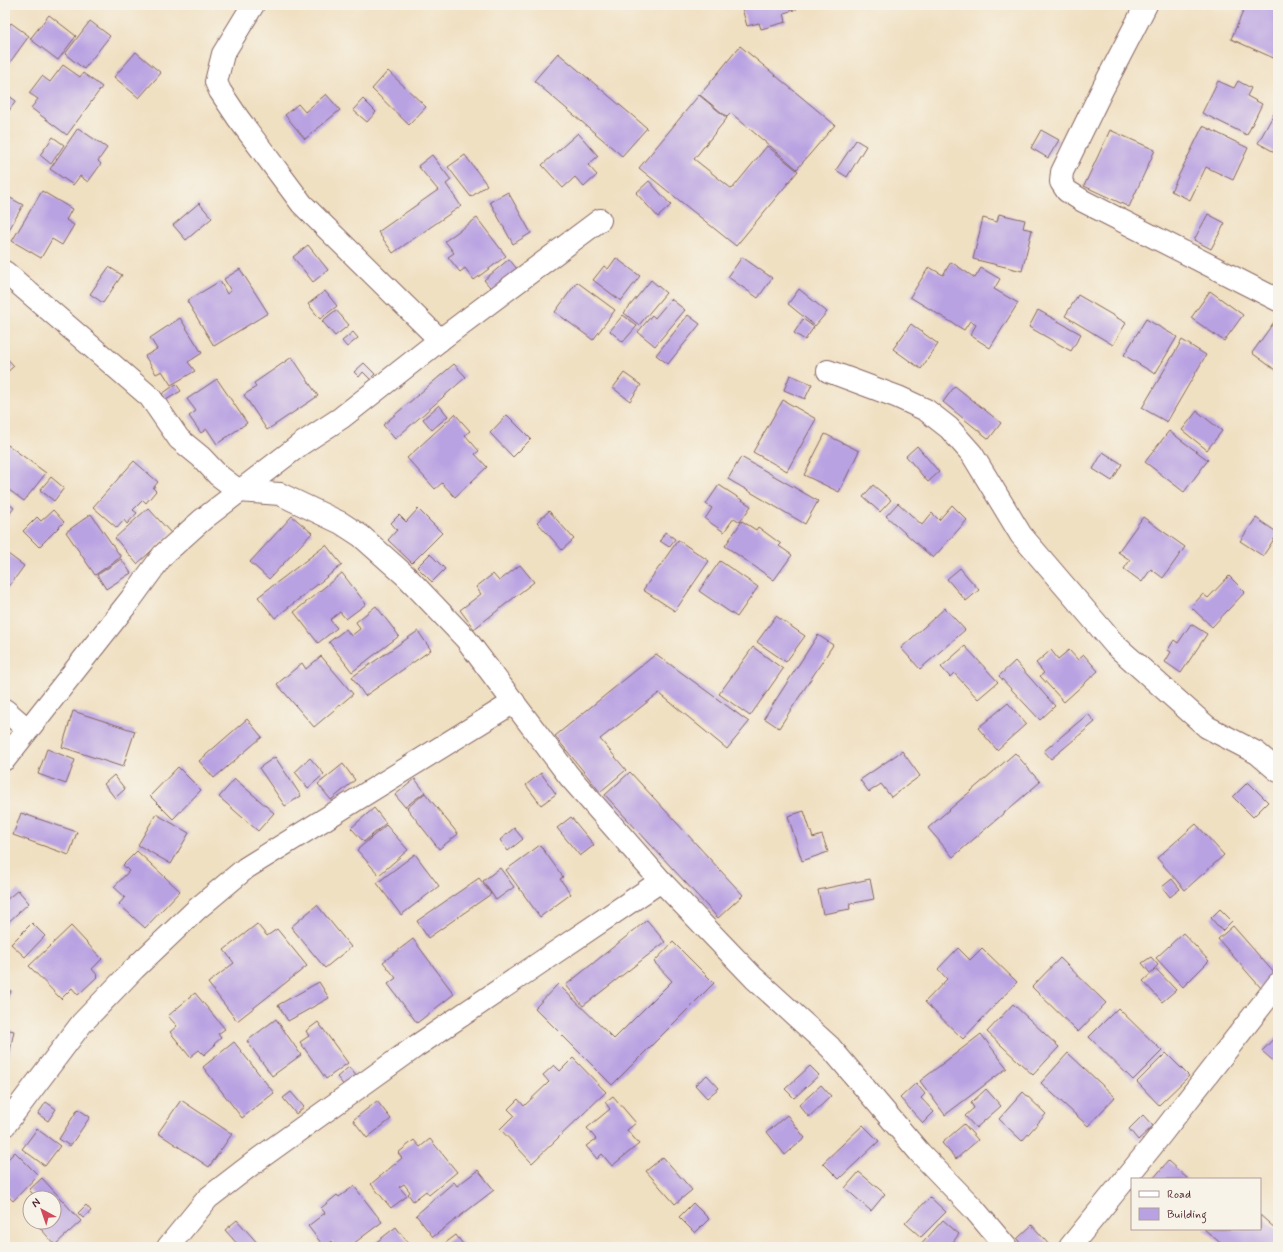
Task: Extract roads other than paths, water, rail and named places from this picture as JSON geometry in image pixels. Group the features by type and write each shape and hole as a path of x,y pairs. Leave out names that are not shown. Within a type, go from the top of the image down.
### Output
{"street":[{"path":"253,5 223,54 216,82 220,91 238,118 302,204 440,340"},
{"path":"1146,5 1062,172 1061,182 1067,191 1083,201 1278,300"},
{"path":"5,759 27,729 131,600 164,555 202,520 301,444 341,418 440,340 600,220"},
{"path":"5,272 150,397 179,439 201,457 218,475 239,491 280,494 341,523 361,536 406,576 466,639 569,776 661,881 754,978 830,1047 920,1153 974,1209 1006,1247"},
{"path":"828,370 898,397 926,410 949,428 972,454 1021,535 1115,644 1207,727 1258,753 1278,771"},
{"path":"5,1125 39,1077 82,1023 139,964 197,909 246,868 514,702"},
{"path":"5,710 27,729"},
{"path":"168,1247 208,1198 260,1158 415,1048 661,881"},
{"path":"1070,1247 1152,1146 1278,984"}]}
